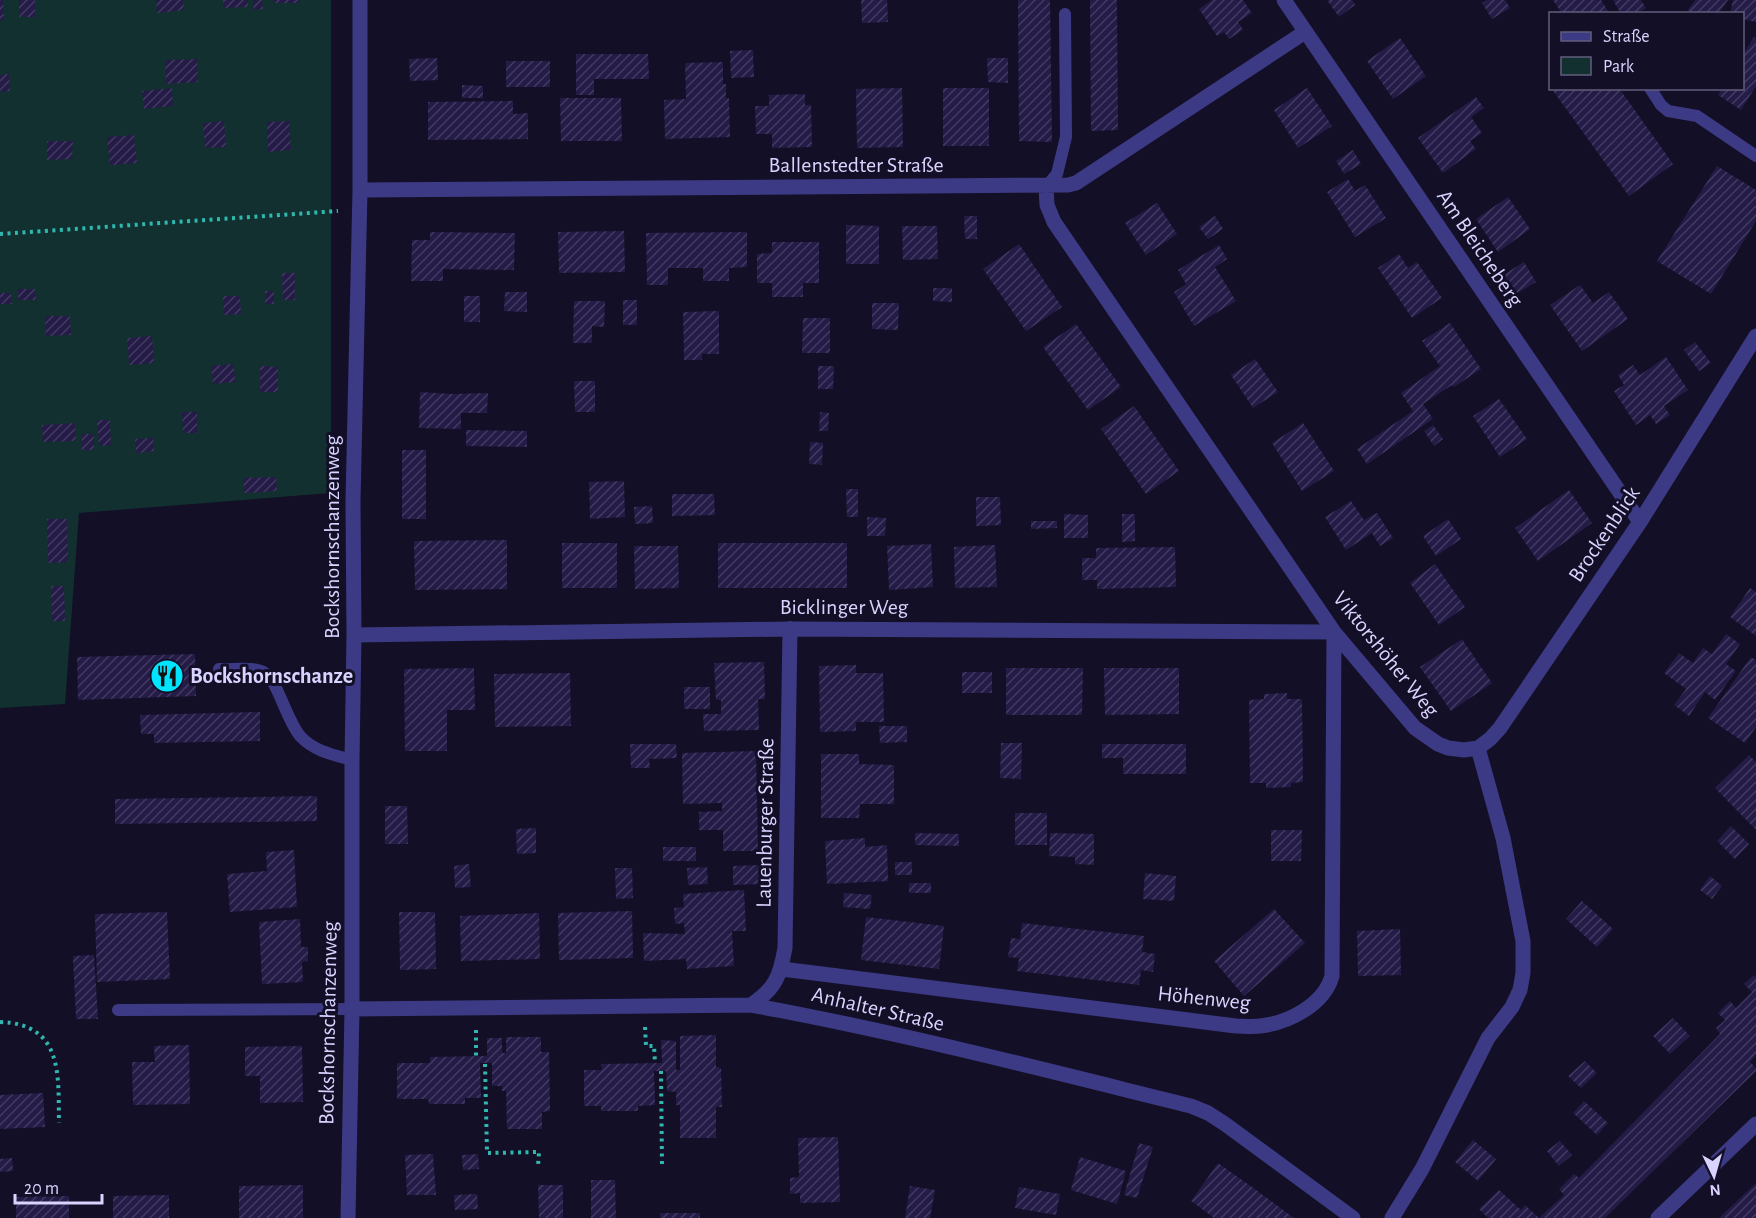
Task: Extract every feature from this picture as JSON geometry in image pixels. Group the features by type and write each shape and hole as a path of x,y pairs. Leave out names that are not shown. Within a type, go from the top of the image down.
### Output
{"street":[{"name":"Bockshornschanzenweg","path":"348,1218 352,1009 354,635 352,501 360,190 360,0"},
{"name":"Am Bleicheberg","path":"1284,0 1640,522"},
{"name":"Ballenstedter Straße","path":"360,190 1046,187 1068,185 1076,183 1305,32"},
{"name":"Viktorshöher Weg","path":"1046,187 1047,205 1054,222 1334,632 1422,734 1448,748 1464,750 1478,748"},
{"name":"Brockenblick","path":"1478,748 1500,728 1640,522 1756,336"},
{"name":"Bicklinger Weg","path":"354,635 790,629 1334,632"},
{"name":"Lauenburger Straße","path":"751,1005 770,990 782,969 787,925 790,629"},
{"name":"Höhenweg","path":"782,969 1236,1026 1268,1025 1306,1009 1322,995 1332,976 1334,632"},
{"path":"1392,1218 1422,1169 1488,1038 1512,1007 1520,990 1523,973 1523,941 1503,838 1478,748"},
{"name":"Anhalter Straße","path":"352,1009 751,1005 1000,1059 1191,1106 1225,1124 1353,1218"},
{"path":"1658,1218 1756,1124"}],"lane":[{"path":"1046,187 1057,174 1066,137 1065,14"},
{"path":"1651,90 1668,111 1697,116 1756,156"},
{"path":"219,669 257,670 268,674 275,684 290,722 301,737 321,750 352,760"},
{"path":"118,1010 352,1009"}],"path":[{"path":"0,234 327,212"},
{"path":"645,1006 645,1046 654,1046 655,1063"},
{"path":"0,1022 25,1025 36,1033 53,1053 57,1065 59,1123"},
{"path":"485,1064 487,1153 538,1152 538,1166"},
{"path":"661,1071 662,1167"}],"green space":[{"path":"0,0 331,0 331,493 79,513 65,704 0,708"}],"building":[{"path":"0,0 3,0 4,20 0,21"},
{"path":"19,0 35,0 35,17 19,17"},
{"path":"156,0 183,0 184,10 157,13"},
{"path":"223,0 248,0 248,7 224,8"},
{"path":"253,0 262,0 263,9 254,10"},
{"path":"274,0 300,0 300,3 274,3"},
{"path":"861,0 887,0 888,22 862,23"},
{"path":"1018,0 1050,0 1052,142 1019,141"},
{"path":"1090,0 1117,0 1118,130 1091,131"},
{"path":"1212,0 1243,0 1252,13 1238,22 1243,30 1229,39 1224,32 1217,36 1199,9"},
{"path":"1327,0 1352,0 1355,5 1339,17"},
{"path":"1487,0 1505,0 1510,8 1492,19 1482,3"},
{"path":"1553,0 1601,0 1609,12 1561,12"},
{"path":"1613,0 1641,0 1646,8 1639,12 1620,12"},
{"path":"1695,0 1728,0 1719,12 1690,12 1688,10"},
{"path":"1733,0 1756,0 1756,22 1744,19 1744,12 1730,12"},
{"path":"1754,37 1756,38 1756,86 1741,110 1718,95 1721,90 1744,90 1744,53"},
{"path":"1400,38 1426,76 1393,99 1367,61"},
{"path":"753,50 754,77 731,78 730,51"},
{"path":"576,54 648,54 649,79 594,79 594,95 576,95"},
{"path":"437,58 438,80 410,81 409,59"},
{"path":"987,58 1008,58 1008,83 988,82"},
{"path":"197,59 198,82 166,84 165,60"},
{"path":"506,61 550,61 550,87 506,87"},
{"path":"723,62 723,84 726,84 726,98 729,98 730,137 665,139 664,100 686,99 685,63"},
{"path":"9,74 10,91 0,92 0,75"},
{"path":"462,85 483,86 483,98 462,98"},
{"path":"172,88 173,106 144,109 142,91"},
{"path":"902,88 903,147 857,148 856,89"},
{"path":"943,88 989,88 989,146 943,146"},
{"path":"1307,88 1332,126 1298,148 1274,110"},
{"path":"1552,90 1620,90 1673,164 1629,196"},
{"path":"805,94 805,105 811,105 812,147 772,148 772,134 756,134 755,106 769,106 769,95"},
{"path":"1476,97 1484,108 1471,117 1482,133 1470,141 1476,149 1443,173 1418,138"},
{"path":"560,98 621,98 622,141 561,141"},
{"path":"513,101 513,114 528,113 528,139 428,140 428,102"},
{"path":"224,121 226,147 205,148 203,123"},
{"path":"289,121 291,150 268,152 267,122"},
{"path":"134,135 137,163 110,165 107,137"},
{"path":"47,141 73,141 72,159 47,160"},
{"path":"1353,150 1361,164 1344,174 1336,161"},
{"path":"1717,166 1756,190 1756,221 1711,294 1657,261"},
{"path":"1348,179 1355,191 1365,185 1386,218 1355,237 1327,192"},
{"path":"1508,197 1530,229 1498,252 1476,219"},
{"path":"1157,203 1177,234 1146,255 1125,223"},
{"path":"964,216 977,216 977,239 965,239"},
{"path":"1215,216 1223,229 1208,239 1199,227"},
{"path":"846,225 879,226 879,264 846,264"},
{"path":"902,226 937,226 938,259 903,260"},
{"path":"624,231 625,272 559,273 558,232"},
{"path":"430,232 515,233 514,270 443,269 443,281 411,281 412,240 430,240"},
{"path":"747,232 747,267 729,268 729,281 703,281 703,268 668,268 668,285 647,285 646,233"},
{"path":"772,242 819,242 819,283 803,283 803,297 772,297 772,283 757,283 757,254 772,253"},
{"path":"1019,244 1062,307 1026,331 983,269"},
{"path":"1219,245 1227,259 1215,267 1236,301 1194,326 1174,292 1186,284 1178,270"},
{"path":"1399,254 1408,268 1417,262 1442,298 1412,318 1378,268"},
{"path":"1524,262 1536,282 1516,294 1503,275"},
{"path":"282,273 295,273 295,300 283,300"},
{"path":"1580,285 1593,303 1609,292 1628,319 1582,351 1550,305"},
{"path":"933,288 952,288 952,302 933,301"},
{"path":"18,289 35,289 36,300 18,300"},
{"path":"265,291 274,291 274,304 265,304"},
{"path":"505,292 527,292 527,312 504,311"},
{"path":"0,293 11,293 12,304 0,304"},
{"path":"223,296 240,296 241,314 224,315"},
{"path":"464,296 480,296 480,322 464,322"},
{"path":"623,300 637,300 637,325 623,325"},
{"path":"574,301 605,301 604,327 592,326 592,343 573,343"},
{"path":"872,303 899,303 898,330 872,329"},
{"path":"719,311 719,354 702,354 702,360 684,360 683,312"},
{"path":"45,316 70,316 71,335 46,336"},
{"path":"803,318 830,318 830,353 802,353"},
{"path":"1450,323 1481,369 1423,404 1433,419 1367,464 1357,449 1413,411 1401,393 1440,366 1422,341"},
{"path":"1076,324 1121,387 1088,410 1043,347"},
{"path":"152,336 154,363 129,365 127,338"},
{"path":"1695,342 1711,363 1699,371 1684,350"},
{"path":"1666,357 1688,390 1664,406 1670,415 1656,424 1650,415 1636,425 1614,391 1624,385 1618,375 1633,365 1640,375"},
{"path":"1255,359 1278,392 1253,408 1231,375"},
{"path":"233,364 236,382 213,384 211,366"},
{"path":"260,366 278,367 278,392 260,392"},
{"path":"818,366 834,366 833,389 818,389"},
{"path":"574,381 595,381 595,412 575,412"},
{"path":"420,392 488,393 487,413 461,413 461,429 419,428"},
{"path":"1499,399 1527,439 1500,457 1473,416"},
{"path":"1134,406 1179,471 1146,494 1101,429"},
{"path":"182,412 197,412 197,433 183,433"},
{"path":"820,412 829,413 828,431 819,431"},
{"path":"97,420 110,420 111,445 99,446"},
{"path":"75,423 76,441 43,442 42,425"},
{"path":"1303,423 1334,471 1302,491 1272,443"},
{"path":"1433,425 1443,439 1434,446 1424,431"},
{"path":"466,430 527,431 527,447 466,446"},
{"path":"82,434 94,434 94,450 82,450"},
{"path":"153,438 154,451 136,453 135,439"},
{"path":"810,442 823,443 822,465 809,464"},
{"path":"402,450 426,450 426,519 402,519"},
{"path":"276,477 277,491 244,493 243,478"},
{"path":"624,481 625,517 590,519 589,482"},
{"path":"846,489 858,489 858,517 847,517"},
{"path":"1569,490 1592,523 1538,561 1515,528"},
{"path":"672,494 714,494 715,515 672,516"},
{"path":"976,497 1000,497 1001,525 976,526"},
{"path":"1351,501 1364,520 1377,513 1393,538 1380,546 1372,533 1346,550 1325,517"},
{"path":"652,506 653,523 635,524 634,507"},
{"path":"1064,514 1088,515 1088,538 1064,538"},
{"path":"1122,514 1135,514 1135,541 1122,542"},
{"path":"867,517 886,518 885,536 867,536"},
{"path":"47,519 67,519 68,562 48,563"},
{"path":"1448,519 1461,539 1436,556 1423,536"},
{"path":"1031,521 1057,521 1057,528 1031,529"},
{"path":"507,540 507,589 415,590 414,541"},
{"path":"562,543 617,543 617,588 562,588"},
{"path":"718,543 847,543 847,588 718,588"},
{"path":"931,544 933,587 889,590 887,546"},
{"path":"995,545 997,587 955,588 954,547"},
{"path":"634,546 678,546 679,588 635,589"},
{"path":"1175,547 1176,587 1097,589 1097,580 1082,580 1082,558 1096,558 1096,548"},
{"path":"1435,564 1465,607 1439,625 1410,583"},
{"path":"51,586 64,586 65,621 52,621"},
{"path":"1750,588 1756,592 1756,636 1730,617"},
{"path":"1726,634 1740,644 1726,664 1736,671 1715,700 1705,692 1689,716 1674,705 1686,689 1664,673 1679,653 1693,663 1703,648 1712,654"},
{"path":"1462,639 1492,683 1451,711 1420,667"},
{"path":"195,654 196,696 78,700 77,657"},
{"path":"1751,657 1756,660 1756,727 1745,743 1708,718"},
{"path":"764,662 765,699 758,699 759,730 704,731 703,714 721,714 721,700 716,700 714,663"},
{"path":"856,665 856,673 883,673 884,722 856,722 856,731 820,732 819,666"},
{"path":"474,668 475,710 447,710 447,751 405,751 404,669"},
{"path":"1006,668 1083,668 1082,715 1006,715"},
{"path":"1104,668 1179,668 1179,714 1105,715"},
{"path":"962,672 992,672 992,693 962,693"},
{"path":"570,673 571,726 495,727 494,674"},
{"path":"684,687 710,687 710,709 684,709"},
{"path":"1287,693 1287,699 1302,699 1303,782 1291,783 1291,787 1266,788 1266,783 1250,783 1249,700 1264,699 1264,694"},
{"path":"260,712 260,741 154,743 154,734 141,734 140,715"},
{"path":"879,726 907,726 907,742 880,743"},
{"path":"1001,743 1022,743 1021,779 1000,778"},
{"path":"630,744 676,744 677,758 649,759 650,768 631,768"},
{"path":"1102,744 1186,744 1186,774 1123,774 1123,758 1102,758"},
{"path":"756,751 758,851 723,851 723,830 699,830 699,812 722,811 722,803 683,804 682,753"},
{"path":"821,754 859,754 859,764 894,765 894,804 860,804 859,818 821,818"},
{"path":"1749,755 1756,762 1756,830 1715,788"},
{"path":"317,796 317,821 115,824 115,799"},
{"path":"385,806 407,806 408,844 385,844"},
{"path":"1015,813 1047,813 1047,845 1015,845"},
{"path":"1731,826 1749,844 1735,859 1717,841"},
{"path":"536,828 536,853 517,854 516,829"},
{"path":"1271,830 1302,830 1301,861 1271,861"},
{"path":"915,833 959,834 959,846 915,845"},
{"path":"1050,833 1094,834 1094,865 1075,864 1075,857 1049,856"},
{"path":"865,838 865,847 887,845 888,881 827,884 825,841"},
{"path":"663,847 696,847 696,861 663,861"},
{"path":"294,850 297,907 230,912 227,874 267,871 266,852"},
{"path":"895,862 912,862 912,875 895,875"},
{"path":"469,864 471,887 455,888 454,866"},
{"path":"761,865 762,884 733,885 733,866"},
{"path":"707,867 708,884 688,885 687,868"},
{"path":"615,868 632,868 633,898 616,899"},
{"path":"1145,873 1176,876 1174,901 1143,899"},
{"path":"1710,876 1722,886 1712,899 1700,890"},
{"path":"909,883 931,883 931,893 909,893"},
{"path":"744,890 746,931 732,931 734,966 687,969 686,959 644,961 643,933 685,934 684,923 675,924 674,908 684,907 683,894"},
{"path":"844,893 872,895 870,909 843,907"},
{"path":"1582,901 1613,929 1597,947 1566,919"},
{"path":"1274,909 1305,943 1244,996 1214,961"},
{"path":"632,911 633,958 559,960 558,913"},
{"path":"167,912 170,979 97,982 95,914"},
{"path":"399,912 435,912 436,969 400,970"},
{"path":"539,913 540,959 461,961 460,916"},
{"path":"866,917 944,926 939,969 861,960"},
{"path":"300,919 301,947 308,947 308,961 302,962 303,982 262,984 259,922"},
{"path":"1022,923 1144,936 1142,952 1155,954 1153,972 1141,970 1139,985 1017,971 1019,958 1008,957 1011,938 1020,939"},
{"path":"1400,929 1401,975 1358,976 1357,931"},
{"path":"94,955 98,1019 76,1019 73,956"},
{"path":"1754,975 1756,977 1756,1055 1750,1062 1756,1071 1605,1218 1539,1218 1564,1195 1559,1189 1574,1174 1579,1178 1720,1034 1716,1028 1725,1020 1718,1013 1730,1001 1736,1008 1752,992 1744,984"},
{"path":"1673,1018 1690,1036 1670,1054 1653,1036"},
{"path":"716,1035 716,1067 721,1068 722,1107 716,1107 716,1138 680,1138 680,1105 676,1105 676,1092 667,1091 666,1071 654,1071 655,1105 638,1106 638,1111 601,1111 601,1106 584,1106 584,1070 602,1070 601,1064 662,1063 661,1040 676,1041 676,1070 680,1070 680,1036"},
{"path":"506,1037 541,1037 541,1052 549,1052 550,1111 542,1112 542,1129 507,1129 506,1091 502,1091 502,1086 492,1086 492,1063 480,1063 481,1098 465,1098 465,1104 429,1104 428,1099 397,1099 397,1063 430,1063 430,1057 487,1056 487,1038 502,1038 502,1053 506,1053"},
{"path":"189,1045 190,1104 133,1105 132,1062 155,1062 154,1046"},
{"path":"302,1046 303,1102 260,1103 260,1076 245,1076 245,1047"},
{"path":"1585,1061 1597,1073 1581,1088 1568,1076"},
{"path":"43,1093 45,1127 0,1129 0,1095"},
{"path":"1584,1101 1608,1123 1597,1135 1573,1113"},
{"path":"838,1137 840,1202 800,1203 800,1193 790,1194 790,1178 799,1177 798,1138"},
{"path":"1473,1140 1496,1159 1478,1181 1455,1162"},
{"path":"1560,1141 1572,1155 1559,1166 1547,1151"},
{"path":"1139,1143 1153,1147 1137,1198 1124,1195"},
{"path":"433,1154 436,1195 407,1195 405,1155"},
{"path":"478,1154 479,1169 463,1170 462,1155"},
{"path":"1080,1157 1126,1171 1117,1204 1071,1190"},
{"path":"12,1158 13,1171 0,1172 0,1159"},
{"path":"1218,1163 1294,1218 1214,1218 1191,1201"},
{"path":"591,1180 615,1180 616,1218 591,1218"},
{"path":"1756,1183 1756,1218 1719,1218"},
{"path":"303,1185 303,1218 239,1218 239,1186"},
{"path":"538,1185 563,1185 563,1218 539,1218"},
{"path":"910,1186 935,1190 930,1218 905,1218"},
{"path":"1019,1187 1060,1194 1056,1215 1015,1208"},
{"path":"1499,1190 1521,1210 1525,1205 1539,1218 1488,1218 1479,1209"},
{"path":"477,1194 478,1209 455,1210 454,1195"},
{"path":"169,1195 169,1218 113,1218 113,1196"},
{"path":"69,1196 69,1218 16,1218 16,1197"},
{"path":"660,1213 700,1213 700,1218 660,1218"}],"place":[{"name":"Bockshornschanze","path":"167,676"}]}
